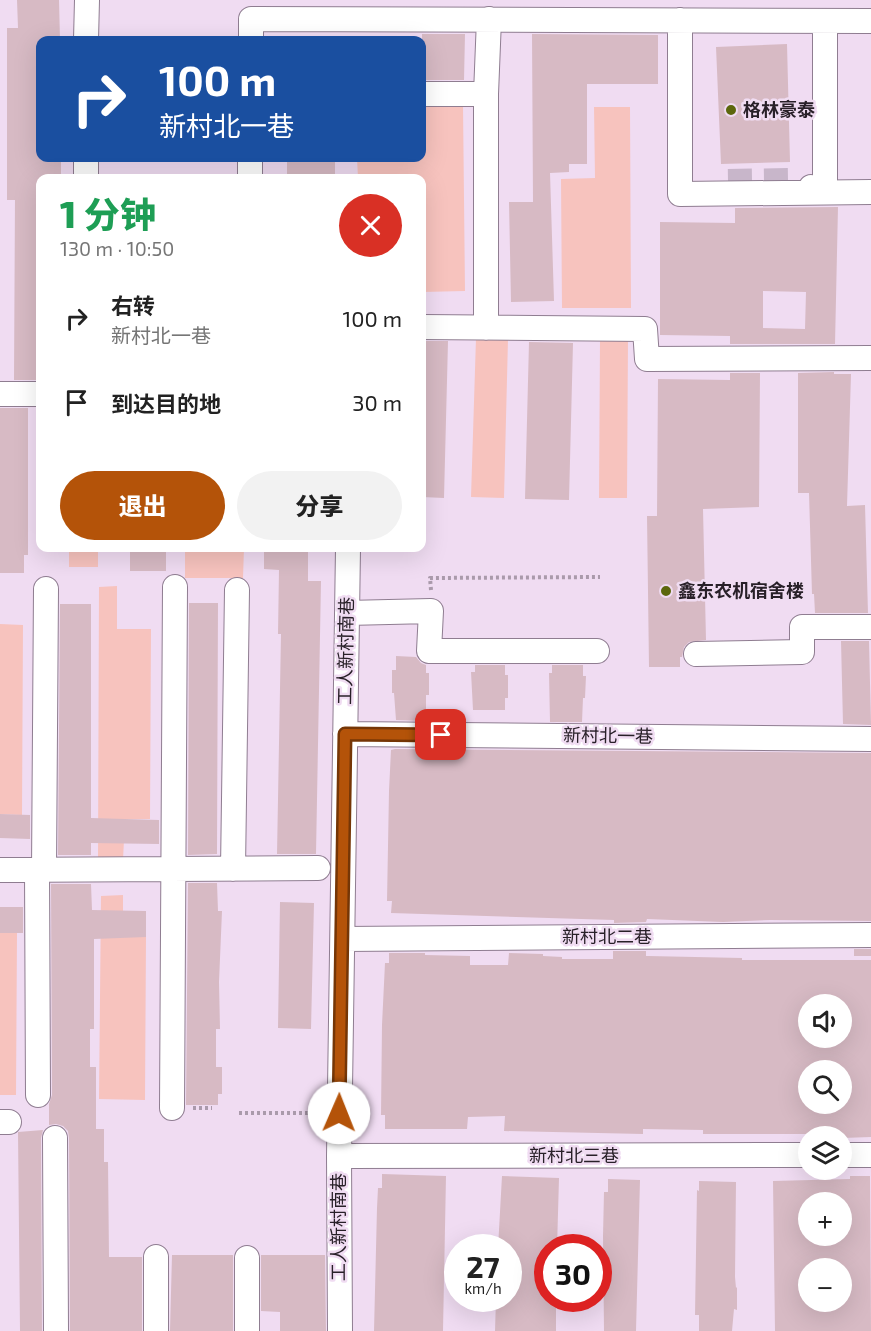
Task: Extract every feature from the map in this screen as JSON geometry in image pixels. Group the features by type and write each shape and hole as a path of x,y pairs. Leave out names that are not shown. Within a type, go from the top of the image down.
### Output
{"street":[{"path":"86,36 87,0"},
{"path":"251,36 251,19 871,21"},
{"path":"486,328 486,94 489,20"},
{"path":"680,20 680,194 871,192"},
{"path":"825,21 825,192"},
{"path":"426,94 486,94"},
{"path":"791,180 825,192"},
{"path":"426,327 645,329 647,359 871,358"},
{"path":"0,394 36,394"},
{"name":"工人新村南巷","path":"340,1331 339,1113 348,552"},
{"path":"172,1108 175,587"},
{"path":"38,1095 46,589"},
{"path":"233,869 237,590"},
{"path":"347,613 431,611 429,651 597,651"},
{"path":"696,654 802,652 802,627 871,627"},
{"name":"新村北一巷","path":"345,734 871,739"},
{"path":"0,870 318,868"},
{"name":"新村北二巷","path":"343,939 871,935"},
{"path":"55,1138 56,1331"},
{"name":"新村北三巷","path":"339,1156 798,1155"},
{"path":"852,1155 871,1155"},
{"path":"156,1257 156,1331"},
{"path":"247,1258 247,1331"}],"path":[{"path":"431,611 430,578 600,577"},
{"path":"239,1113 339,1113"}],"shaded area":[{"path":"463,105 465,291 426,292 426,174 358,174 357,162 426,162 426,106"},
{"path":"594,107 630,107 631,308 562,308 561,179 595,178"},
{"path":"476,338 508,339 504,498 471,497"},
{"path":"600,339 628,339 627,498 599,498"},
{"path":"69,552 98,552 98,567 69,567"},
{"path":"185,552 244,552 243,578 185,578"},
{"path":"117,586 117,629 151,629 150,819 125,819 123,860 98,859 99,587"},
{"path":"0,624 23,625 22,815 0,814"},
{"path":"123,895 123,937 146,937 145,1100 99,1099 101,896"},
{"path":"0,933 17,933 16,1095 0,1095"}],"building":[{"path":"17,0 59,0 60,36 36,36 36,162 61,162 61,174 36,174 36,380 14,380 15,200 7,200 7,28 18,28"},
{"path":"422,34 465,34 464,80 426,80 426,36"},
{"path":"532,34 658,35 658,84 587,84 587,164 569,164 569,172 550,173 554,301 511,302 509,202 533,202"},
{"path":"787,44 790,162 721,164 716,47"},
{"path":"287,162 335,162 335,174 287,174"},
{"path":"838,207 835,344 730,344 730,336 660,335 660,222 735,223 735,208","holes":["763,291 806,292 805,329 763,328"]},
{"path":"426,341 448,341 444,498 426,497"},
{"path":"529,342 573,343 569,500 525,499"},
{"path":"834,372 834,374 851,374 847,506 865,505 868,613 815,613 814,594 812,594 809,493 798,493 798,373"},
{"path":"730,373 760,373 759,507 703,509 706,640 689,642 684,647 682,657 680,657 680,667 649,667 647,516 657,516 658,379 730,380"},
{"path":"0,408 28,408 28,555 24,555 24,573 0,573"},
{"path":"130,552 166,552 166,571 130,571"},
{"path":"264,552 308,552 308,581 321,581 316,854 277,854 281,634 278,634 279,570 264,569"},
{"path":"189,603 218,603 217,854 188,855"},
{"path":"60,604 91,604 91,818 159,820 159,844 91,843 91,855 58,855"},
{"path":"841,641 869,641 871,725 843,724"},
{"path":"396,656 416,657 426,665 426,673 429,673 429,695 426,695 426,721 396,720 394,693 392,693 392,670 396,670"},
{"path":"475,665 505,665 505,675 508,675 508,698 505,698 505,710 473,710 471,672 475,672"},
{"path":"552,665 583,665 583,676 586,676 582,722 550,722 549,673 552,673"},
{"path":"391,750 871,753 871,921 723,922 647,919 646,922 614,923 614,920 391,913 392,901 387,901 389,791"},
{"path":"0,814 30,815 30,839 0,838"},
{"path":"188,883 217,883 218,911 222,911 220,1029 216,1029 216,1067 222,1067 222,1094 218,1094 218,1105 186,1105"},
{"path":"51,884 91,884 92,910 146,911 146,937 94,939 94,1029 90,1029 90,1067 96,1067 96,1129 104,1129 104,1162 108,1162 109,1257 142,1257 142,1331 70,1331 69,1138 68,1131 63,1126 49,1125 49,1104 52,1095"},
{"path":"280,902 314,903 311,1029 278,1028"},
{"path":"0,907 23,907 23,933 0,933"},
{"path":"854,949 871,949 871,956 854,956"},
{"path":"613,951 646,951 646,956 742,958 742,960 871,960 871,1137 852,1138 852,1126 798,1126 798,1134 703,1134 703,1130 643,1129 643,1134 504,1131 505,1116 468,1117 467,1129 385,1129 385,1115 381,1115 382,1025 385,963 389,963 389,953 470,956 470,965 508,965 509,953 543,954 543,956 562,957 562,959 613,959"},
{"path":"43,1130 41,1138 42,1331 20,1331 18,1132"},
{"path":"382,1174 446,1176 443,1331 374,1331 378,1188 382,1188"},
{"path":"502,1176 559,1178 557,1234 534,1234 534,1312 556,1312 556,1331 495,1331 496,1312 522,1312 522,1234 499,1234"},
{"path":"852,1176 870,1176 871,1331 775,1331 773,1181 852,1180"},
{"path":"608,1179 640,1180 636,1331 604,1331 604,1312 612,1312 612,1234 603,1234 604,1192 608,1192"},
{"path":"699,1181 736,1182 737,1310 734,1309 732,1331 699,1331 699,1315 695,1315"},
{"path":"172,1255 233,1255 233,1331 170,1331"},
{"path":"261,1255 325,1255 326,1331 280,1331 280,1312 261,1311"}],"tunnel":[{"path":"728,181 791,180"}],"place":[{"name":"格林豪泰","path":"731,110"},
{"name":"鑫东农机宿舍楼","path":"666,591"}],"route":[{"path":"339,1113 345,734 441,735"}]}
